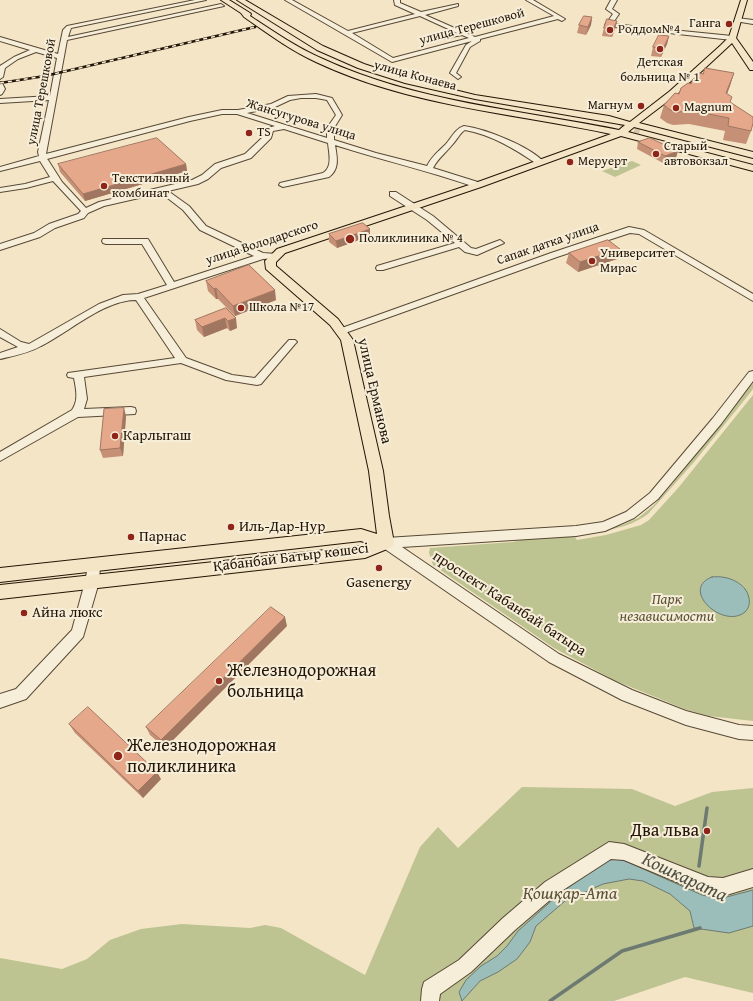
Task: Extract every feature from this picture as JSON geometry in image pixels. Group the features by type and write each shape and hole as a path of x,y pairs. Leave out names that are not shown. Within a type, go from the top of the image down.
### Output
{"main road":[{"name":"улица Конаева","path":"236,0 316,49 378,75 435,91 627,128 753,158"},
{"path":"240,0 320,48 388,75 438,89 753,155"},
{"path":"627,128 702,68 732,38 744,0"},
{"name":"улица Конаева","path":"223,3 244,12 313,54 349,70 392,85 469,104 627,128 753,163"},
{"name":"улица Конаева","path":"244,12 246,16 302,52 367,80 427,97 467,106 577,124 627,128"},
{"path":"732,38 753,68"},
{"path":"627,128 753,168"},
{"name":"улица Володарского","path":"268,256 478,185 627,128"},
{"name":"улица Ерманова","path":"268,256 270,267 334,322 342,331 347,340 376,471 381,516 386,543"},
{"name":"Қабанбай Батыр көшесі","path":"0,575 361,535 386,543"},
{"name":"Қабанбай Батыр көшесі","path":"0,592 365,552 386,543"}],"street":[{"name":"улица Терешковой","path":"85,211 55,178 43,158 42,152 66,30 69,28 203,0"},
{"path":"288,0 347,33 456,5"},
{"path":"397,0 397,4 478,40 468,46 452,73 458,78"},
{"path":"529,0 548,11"},
{"path":"614,0 609,9 616,14 608,25 732,38"},
{"path":"64,39 149,21 223,3"},
{"name":"улица Терешковой","path":"347,33 392,60 561,18 548,11"},
{"path":"536,14 548,11"},
{"path":"138,13 149,21"},
{"path":"737,20 753,22"},
{"path":"438,39 477,30"},
{"path":"0,39 61,57"},
{"path":"0,77 2,67 16,58 35,50"},
{"path":"0,84 2,89 0,93"},
{"path":"238,112 273,106 288,98 301,96 312,95 330,98 339,115 330,131 333,164 329,174 283,185"},
{"path":"0,101 53,98"},
{"name":"Жансугурова улица","path":"0,169 189,119 222,112 238,112 399,163 429,169 478,185"},
{"path":"0,247 37,235 52,226 82,216 85,211 102,204 195,182 205,177 218,166 248,156 268,136 270,129 286,127"},
{"path":"429,169 435,157 449,146 459,131 464,128 494,137 523,151 540,162"},
{"path":"0,190 26,186 55,178"},
{"path":"161,190 186,208 202,228 268,256"},
{"path":"393,194 414,206 468,250 474,252 500,244"},
{"name":"Сапак датка улица","path":"342,331 629,230 641,232 753,298"},
{"path":"106,241 134,240 146,242 172,286"},
{"path":"380,268 461,244"},
{"name":"улица Володарского","path":"0,356 36,344 102,306 126,297 139,297 156,290 268,256"},
{"path":"139,297 182,360"},
{"path":"0,332 17,344 28,346"},
{"path":"0,457 76,413 81,407 82,398 75,374 182,360 230,378 257,382 292,342"},
{"path":"386,543 576,532 605,526 630,515 654,496 753,374"},
{"path":"76,413 131,411"},
{"name":"проспект Кабанбай батыра","path":"386,543 554,658 627,695 686,718 739,732 753,733"},
{"path":"0,701 21,694 78,633 92,582 94,565"},
{"path":"430,1001 431,989 465,966 550,888 610,850 624,852 708,886 723,887 753,878"}],"green space":[{"path":"632,161 641,165 615,177 602,171"},
{"name":"Парк независимости","path":"753,383 753,389 742,403 694,462 648,514 631,524 622,527 575,537 577,540 606,535 641,525 649,520 679,487 753,395 753,721 709,716 687,710 616,681 554,648 433,565 429,553 430,548 513,542 568,536 607,530 638,518 653,506 670,487"},
{"name":"Қошқар-Ата","path":"522,787 632,789 675,806 712,792 753,788 753,993 685,977 614,1001 0,1001 0,958 62,969 87,959 110,940 141,929 182,924 250,928 265,925 281,928 365,975 420,847 438,827 458,848"}],"water":[{"path":"712,577 723,577 735,581 744,588 747,592 749,600 748,607 745,612 736,616 726,616 716,612 708,606 702,598 700,590 703,583"},
{"path":"613,859 623,860 702,895 719,899 753,890 753,926 729,933 694,928 690,911 670,894 643,881 629,879 603,884 565,901 536,926 530,942 517,959 498,972 480,981 462,1001 459,992 466,980 481,966 497,956 507,946 518,931 558,895 602,863"}],"building":[{"path":"584,16 592,17 588,27 579,25"},
{"path":"607,19 617,21 613,29 604,28"},
{"path":"659,35 669,36 663,49 653,47"},
{"path":"705,68 734,73 726,93 732,97 730,102 753,117 751,131 728,126 729,118 693,111 677,112 670,110 664,105 675,93 679,94 681,88 688,83 691,84 693,79 696,80 699,73 703,74"},
{"name":"Текстильный комбинат","path":"157,138 186,164 83,194 58,164"},
{"path":"650,138 678,151 665,156 638,142"},
{"path":"363,223 370,229 336,241 329,234"},
{"path":"608,240 620,249 580,262 569,253"},
{"path":"249,265 275,290 233,306 216,288 214,289 206,281"},
{"path":"226,308 236,318 228,321 225,318 202,327 195,320"},
{"name":"Карлыгаш","path":"124,408 120,448 100,450 104,409"},
{"path":"271,607 285,617 161,740 146,727"},
{"name":"Железнодорожная поликлиника","path":"88,707 157,772 138,791 69,724"}],"waterway":[{"name":"Кошкарата","path":"699,866 707,808"},
{"path":"550,1001 622,951 700,928"}],"tunnel":[{"path":"620,125 640,129"}],"railway":[{"path":"0,83 45,76 255,27"}],"place":[{"name":"Ганга","path":"729,24"},
{"name":"Роддом№4","path":"610,30"},
{"name":"Детская больница № 1","path":"660,49"},
{"name":"Магнум","path":"641,106"},
{"name":"Magnum","path":"676,108"},
{"name":"TS","path":"249,133"},
{"name":"Старый автовокзал","path":"656,154"},
{"name":"Меруерт","path":"570,162"},
{"name":"Текстильный комбинат","path":"104,186"},
{"name":"Поликлиника № 4","path":"350,239"},
{"name":"Университет Мирас","path":"592,261"},
{"name":"Школа №17","path":"241,308"},
{"name":"Карлыгаш","path":"115,436"},
{"name":"Иль-Дар-Нур","path":"231,527"},
{"name":"Парнас","path":"131,537"},
{"name":"Gasenergy","path":"379,568"},
{"name":"Айна люкс","path":"24,613"},
{"name":"Железнодорожная больница","path":"219,681"},
{"name":"Железнодорожная поликлиника","path":"118,756"},
{"name":"Два льва","path":"707,831"}]}
